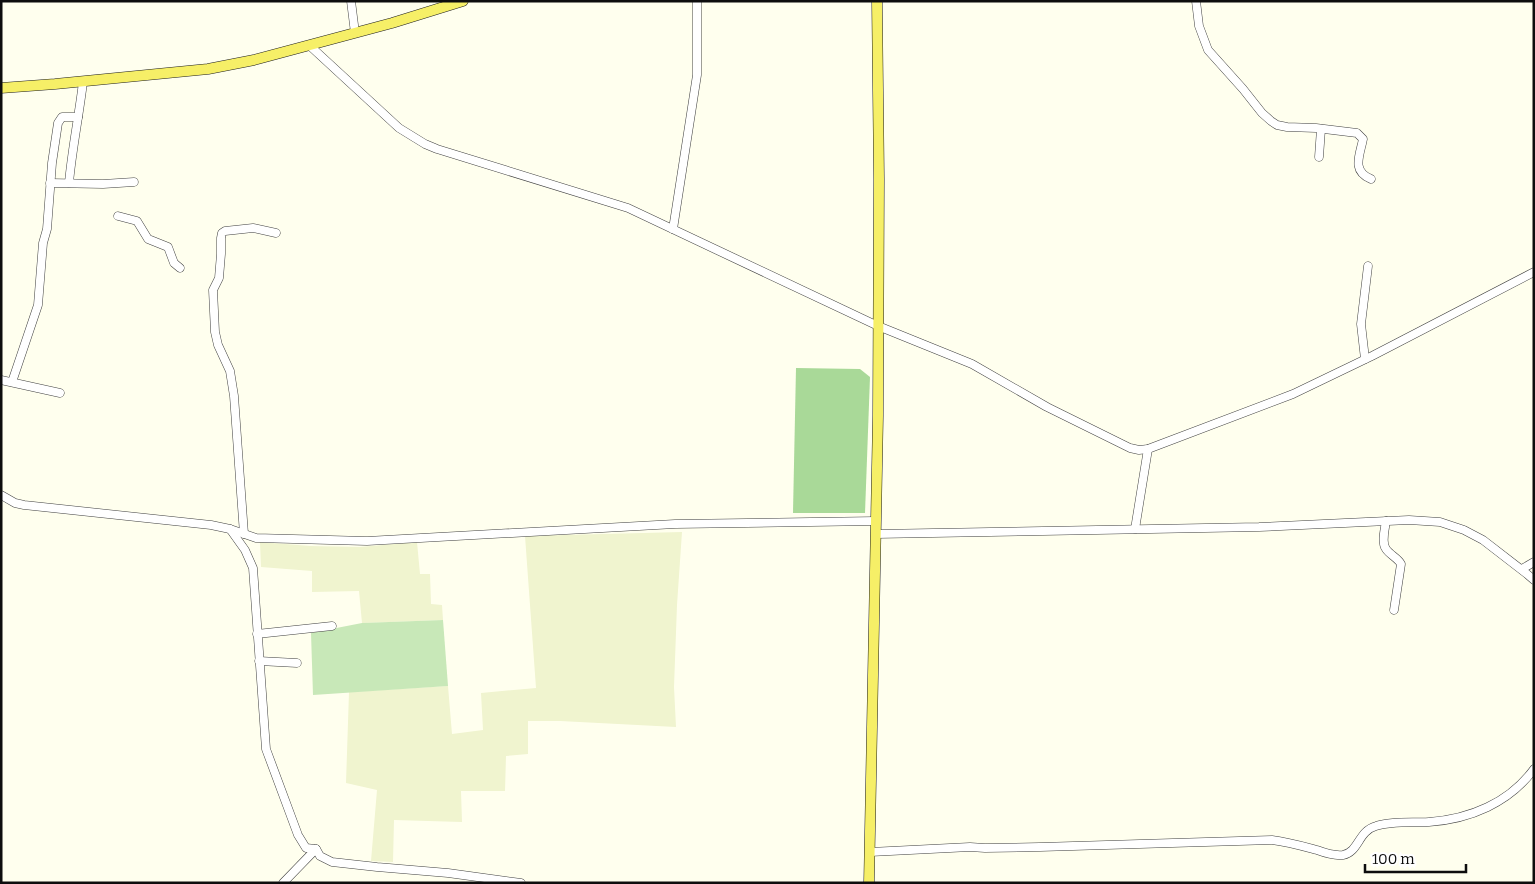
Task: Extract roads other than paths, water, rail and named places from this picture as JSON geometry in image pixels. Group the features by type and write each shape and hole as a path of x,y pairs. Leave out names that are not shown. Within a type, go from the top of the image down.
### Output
{"main road":[{"path":"1,88 83,82 208,69 254,60 463,1"},
{"path":"869,883 878,326 877,1"}],"street":[{"path":"350,1 355,33"},
{"path":"673,229 697,75 697,1"},
{"path":"1196,1 1199,26 1208,50 1270,122 1287,127 1321,128 1357,133 1362,136 1358,162 1359,170 1364,176 1371,179"},
{"path":"309,45 399,128 425,144 628,208 878,326 972,364 1047,407 1123,446 1139,450 1148,449 1293,394 1534,272"},
{"path":"69,183 83,82"},
{"path":"12,382 38,305 52,163 59,120 62,118 78,117"},
{"path":"1319,157 1321,128"},
{"path":"50,183 103,184 134,182"},
{"path":"118,216 137,222 148,239 168,247 174,263 180,268"},
{"path":"244,534 238,436 231,378 215,332 213,290 219,278 222,233 229,229 258,228 276,233"},
{"path":"1365,359 1361,324 1368,266"},
{"path":"1,380 60,393"},
{"path":"1135,529 1148,449"},
{"path":"1,495 15,503 24,505 201,524 230,529 256,538 367,540 675,524 876,521"},
{"path":"876,534 1259,527 1409,520 1440,522 1464,530 1483,540 1534,580"},
{"path":"1386,521 1384,545 1386,550 1399,560 1401,564 1394,610"},
{"path":"230,529 245,550 253,568 265,739 268,757 298,835 306,848 316,849"},
{"path":"1522,569 1534,562"},
{"path":"257,634 332,626"},
{"path":"259,661 297,663"},
{"path":"870,852 970,847 1040,847 1272,840 1336,855 1345,855 1354,849 1363,833 1369,828 1448,820 1479,811 1510,794 1525,782 1534,769"},
{"path":"284,883 316,849"},
{"path":"316,849 320,856 332,862 377,868 448,873 520,883"}]}
